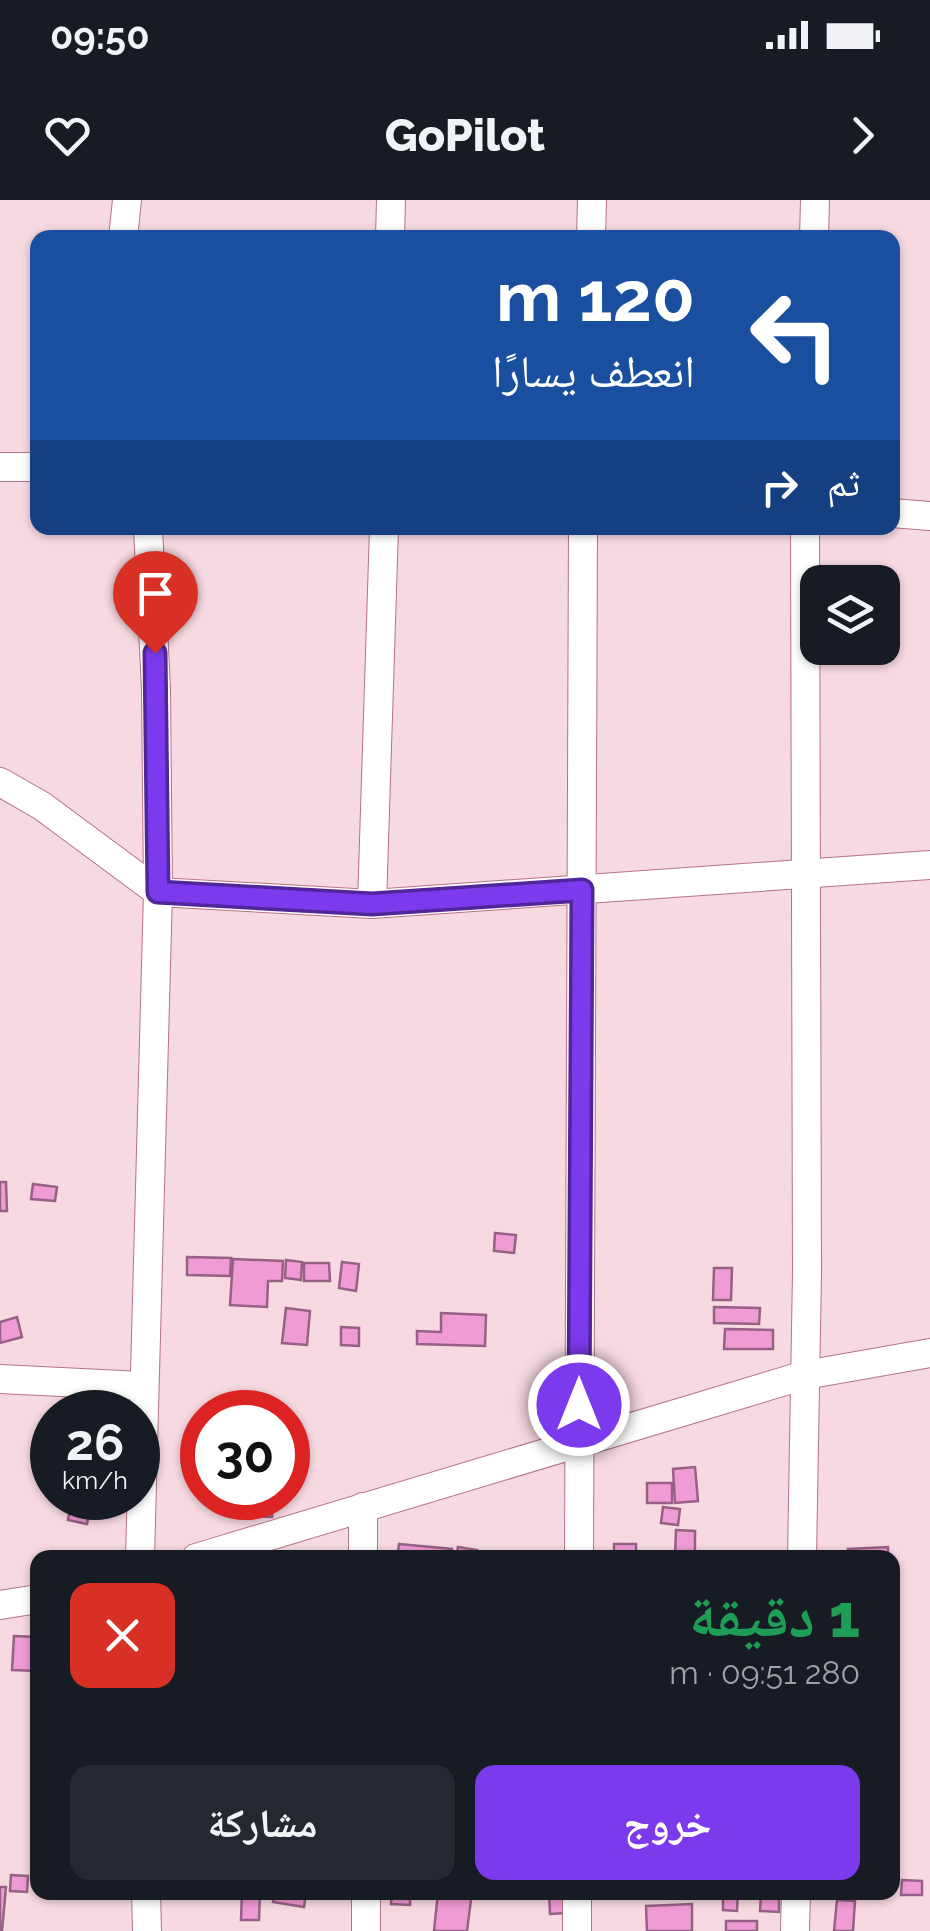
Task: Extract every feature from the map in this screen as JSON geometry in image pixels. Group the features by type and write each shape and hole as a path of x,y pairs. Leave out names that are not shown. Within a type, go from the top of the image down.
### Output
{"street":[{"path":"123,230 127,200"},
{"path":"390,230 391,200"},
{"path":"591,230 592,200"},
{"path":"814,230 816,200"},
{"path":"0,467 30,468"},
{"path":"900,514 930,516"},
{"path":"140,1550 158,892 156,689 148,535"},
{"path":"372,904 384,535"},
{"path":"578,1550 583,535"},
{"path":"802,1550 805,535"},
{"path":"0,782 42,806 158,892 372,904 930,865"},
{"path":"223,1550 805,1375 930,1352"},
{"path":"0,1379 142,1386"},
{"path":"362,1508 363,1550"},
{"path":"0,1605 30,1600"},
{"path":"146,1900 146,1931"},
{"path":"366,1900 366,1931"},
{"path":"576,1931 577,1900"},
{"path":"795,1931 796,1900"}],"building":[{"path":"0,1182 6,1182 7,1211 0,1211"},
{"path":"33,1184 57,1187 55,1201 31,1199"},
{"path":"495,1233 516,1235 514,1253 494,1251"},
{"path":"187,1257 231,1258 230,1276 187,1275"},
{"path":"233,1259 283,1261 282,1281 268,1281 267,1307 230,1305"},
{"path":"286,1260 302,1262 301,1280 285,1278"},
{"path":"342,1262 359,1264 356,1291 339,1288"},
{"path":"304,1263 329,1263 330,1281 304,1281"},
{"path":"714,1268 732,1268 731,1300 713,1300"},
{"path":"714,1307 760,1308 759,1324 714,1323"},
{"path":"286,1308 310,1311 307,1345 282,1343"},
{"path":"441,1313 486,1315 485,1346 417,1344 417,1331 441,1332"},
{"path":"17,1317 22,1337 0,1343 0,1322"},
{"path":"341,1327 359,1328 359,1346 341,1345"},
{"path":"725,1329 773,1330 773,1349 724,1349"},
{"path":"695,1467 698,1501 675,1503 673,1469"},
{"path":"647,1483 672,1483 672,1503 647,1503"},
{"path":"663,1507 680,1509 678,1525 661,1523"},
{"path":"676,1530 695,1531 695,1550 675,1550"},
{"path":"399,1544 452,1549 452,1550 398,1550"},
{"path":"614,1544 636,1544 636,1550 614,1550"},
{"path":"888,1547 888,1550 848,1549"},
{"path":"14,1636 30,1637 30,1671 12,1670"},
{"path":"11,1875 28,1876 27,1892 10,1891"},
{"path":"902,1880 922,1881 922,1895 901,1895"},
{"path":"0,1887 6,1887 2,1931 0,1931"},
{"path":"242,1900 260,1900 259,1920 241,1920"},
{"path":"273,1900 305,1900 304,1907"},
{"path":"391,1900 410,1900 410,1905 391,1904"},
{"path":"437,1900 471,1900 467,1931 434,1931"},
{"path":"549,1900 564,1900 565,1913 550,1914"},
{"path":"723,1900 738,1900 737,1911 723,1910"},
{"path":"761,1900 779,1900 779,1912 760,1911"},
{"path":"837,1900 855,1901 853,1931 834,1931"},
{"path":"692,1904 692,1931 647,1931 646,1906"},
{"path":"726,1921 757,1921 757,1931 726,1931"}],"route":[{"path":"155,653 158,892 372,904 582,890 579,1405"}]}
